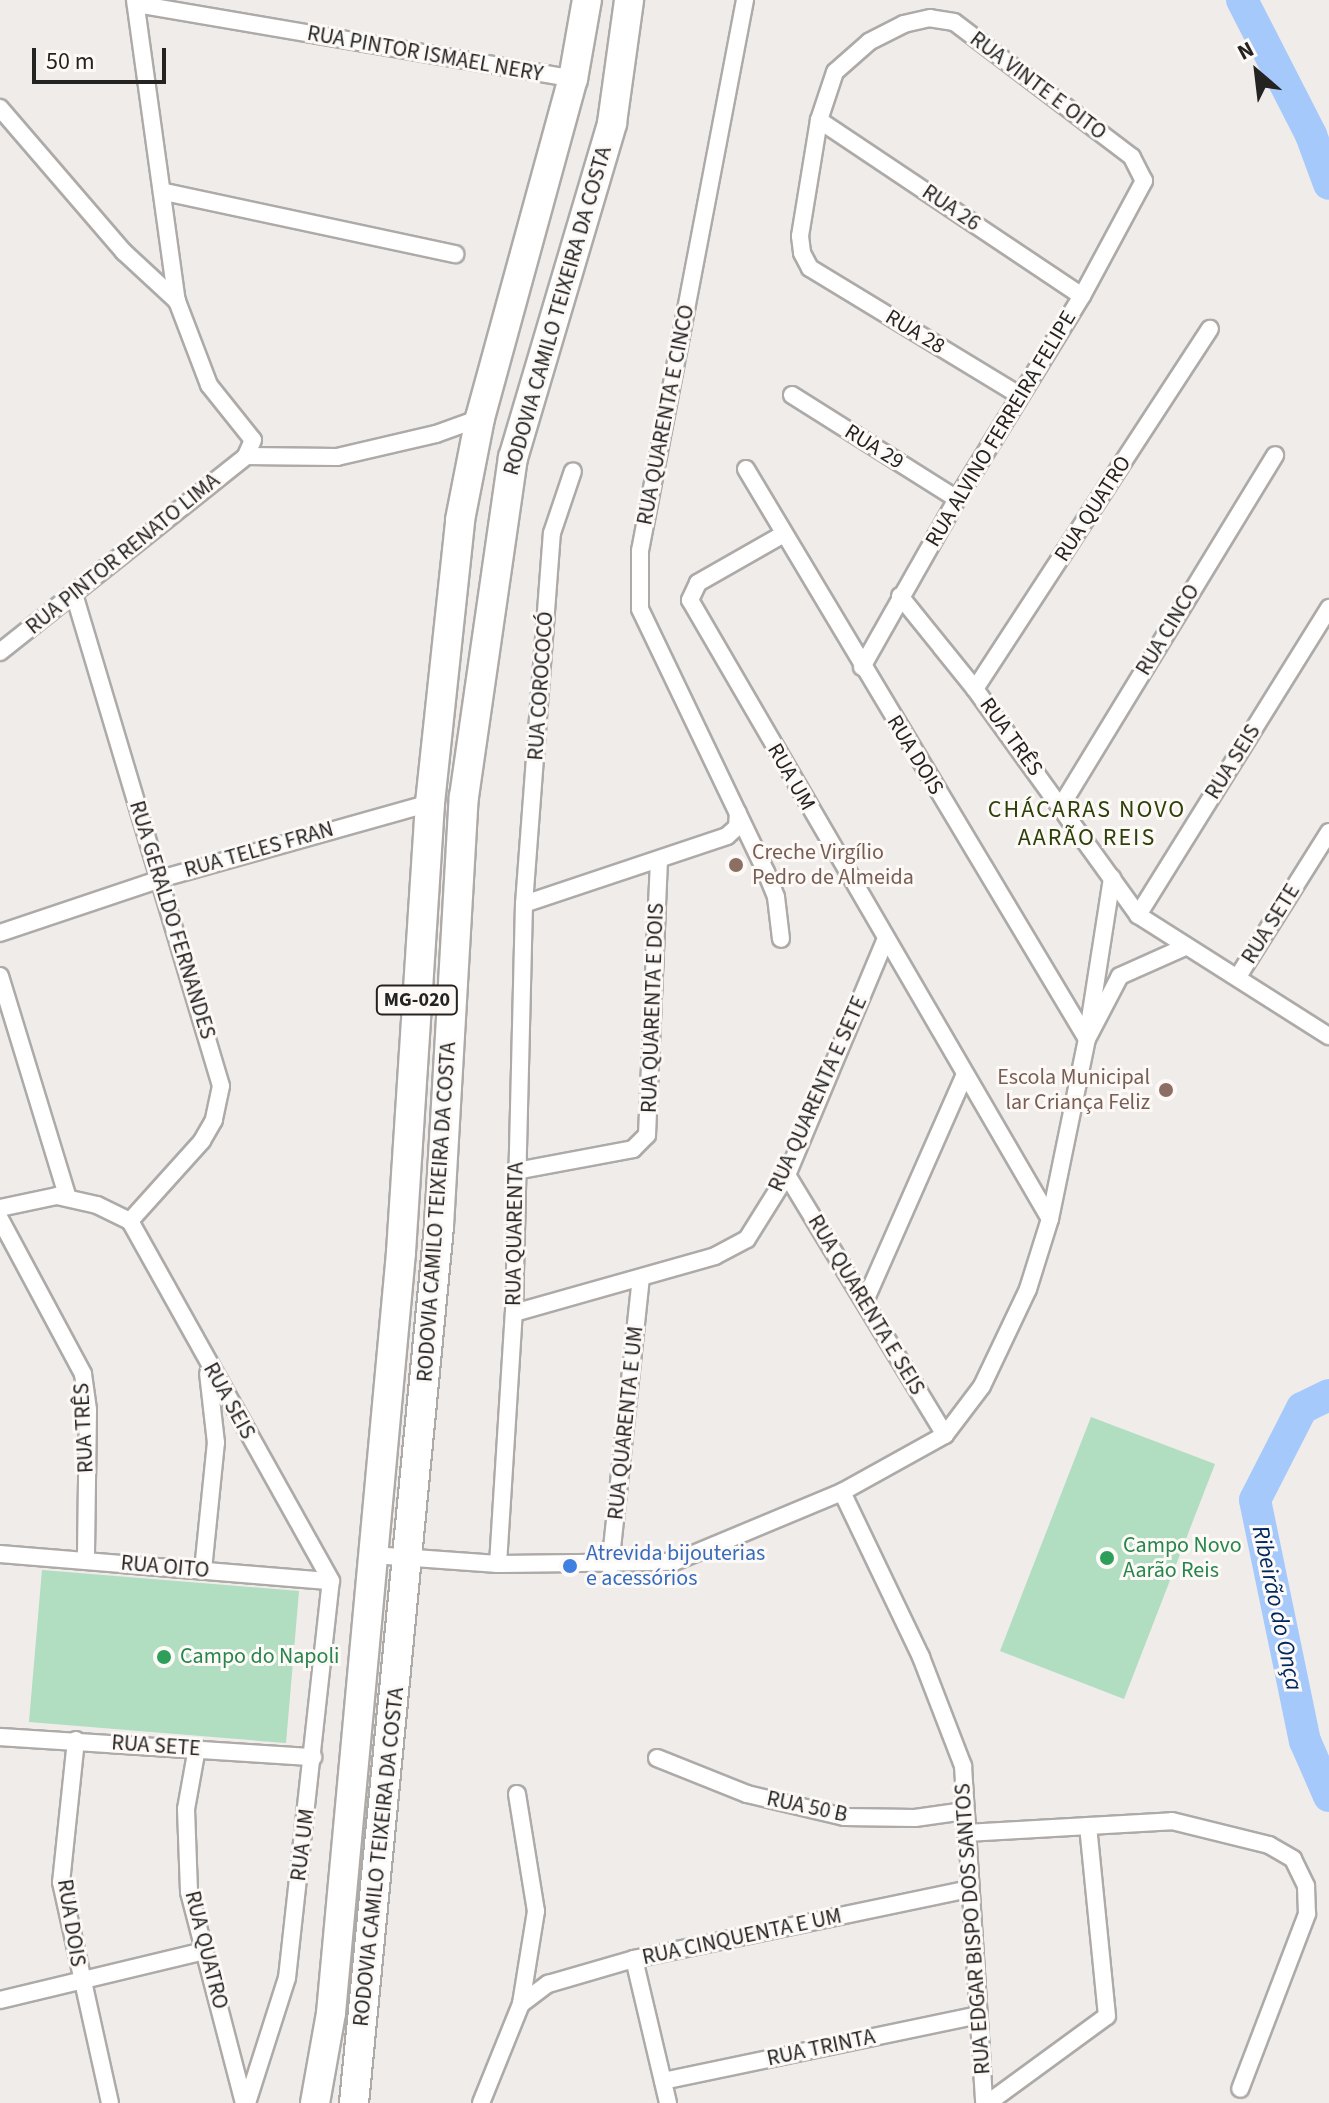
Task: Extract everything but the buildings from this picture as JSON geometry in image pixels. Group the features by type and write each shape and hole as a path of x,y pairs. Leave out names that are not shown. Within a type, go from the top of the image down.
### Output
{"highway":[{"name":"RODOVIA CAMILO TEIXEIRA DA COSTA","path":"315,2103 331,2013 401,1252 430,803 460,520 480,418 573,79 587,0"},
{"name":"RODOVIA CAMILO TEIXEIRA DA COSTA","path":"354,2103 439,1226 464,797 513,458 612,123 629,0"}],"street":[{"name":"RUA QUARENTA E CINCO","path":"745,0 640,551 640,609 776,897 781,939"},
{"name":"RUA PINTOR ISMAEL NERY","path":"135,2 573,79"},
{"path":"135,2 165,192 177,301 209,385 253,440 246,456 337,457 393,446 480,418"},
{"name":"RUA VINTE E OITO","path":"810,268 800,236 819,120 835,72 869,42 904,24 930,18 954,22 1132,157 1141,169 1140,192"},
{"path":"0,108 124,252 177,301"},
{"name":"RUA 26","path":"819,120 1082,296"},
{"path":"165,192 455,254"},
{"name":"RUA ALVINO FERREIRA FELIPE","path":"862,667 900,596 1019,395 1082,296 1140,192"},
{"name":"RUA 28","path":"810,268 1019,395"},
{"name":"RUA QUATRO","path":"975,689 1210,329"},
{"name":"RUA 29","path":"792,395 957,499"},
{"name":"RUA CINCO","path":"1061,806 1275,455"},
{"name":"RUA PINTOR RENATO LIMA","path":"0,652 246,456"},
{"name":"RUA DOIS","path":"746,469 782,535 1087,1039"},
{"name":"RUA COROCOCÓ","path":"524,904 552,533 573,471"},
{"name":"RUA UM","path":"782,535 698,583 690,600 964,1077 1050,1219"},
{"name":"RUA GERALDO FERNANDES","path":"74,594 221,1086 220,1101 189,1161 130,1221"},
{"name":"RUA TRÊS","path":"900,596 975,689 1138,915 1183,948 1239,975 1329,1036"},
{"name":"RUA SEIS","path":"1138,915 1329,608"},
{"name":"RUA TELES FRAN","path":"0,933 160,879 430,803"},
{"path":"524,904 727,836 737,827 738,813"},
{"name":"RUA SETE","path":"1239,975 1329,832"},
{"name":"RUA QUARENTA E DOIS","path":"516,1171 633,1149 647,1135 659,861"},
{"path":"373,1555 409,1555 498,1564 610,1567 674,1562 842,1492 945,1435 995,1358 1028,1289 1050,1219 1087,1039 1112,878"},
{"name":"RUA QUARENTA","path":"498,1564 514,1313 524,904"},
{"name":"RUA QUARENTA E SETE","path":"514,1313 715,1256 747,1239 787,1175 885,941"},
{"path":"1087,1039 1120,976 1183,948"},
{"path":"0,976 68,1198"},
{"path":"865,1301 964,1077"},
{"name":"RUA QUARENTA E SEIS","path":"787,1175 945,1435"},
{"path":"0,1208 41,1197 68,1198 130,1221"},
{"name":"RUA TRÊS","path":"0,1219 83,1374 88,1410 86,1561"},
{"name":"RUA SEIS","path":"130,1221 331,1581"},
{"name":"RUA QUARENTA E UM","path":"610,1567 641,1279"},
{"path":"203,1355 216,1443 203,1570"},
{"name":"RUA EDGAR BISPO DOS SANTOS","path":"842,1492 921,1657 963,1766 986,2103"},
{"name":"RUA OITO","path":"0,1554 331,1581"},
{"name":"RUA UM","path":"246,2103 287,1978 331,1581"},
{"name":"RUA SETE","path":"0,1737 313,1757"},
{"name":"RUA DOIS","path":"76,1740 61,1882 110,2103"},
{"name":"RUA QUATRO","path":"197,1748 186,1809 189,1892 246,2103"},
{"name":"RUA 50 B","path":"657,1758 747,1794 844,1817 915,1818 965,1811"},
{"path":"481,2103 521,2004 536,1911 517,1794"},
{"path":"966,1833 1172,1821 1269,1845 1293,1859 1306,1886 1307,1914 1240,2089"},
{"path":"986,2103 1107,2016 1088,1826"},
{"name":"RUA CINQUENTA E UM","path":"521,2004 548,1984 634,1959 970,1889"},
{"path":"0,2000 80,1978 204,1951"},
{"path":"634,1959 668,2103"},
{"name":"RUA TRINTA","path":"663,2081 978,2015"}],"green space":[{"name":"Campo Novo Aarão Reis","path":"1091,1417 1215,1464 1124,1699 1000,1651"},
{"name":"Campo do Napoli","path":"42,1570 299,1591 286,1743 29,1722"}],"waterway":[{"name":"Ribeirão do Onça","path":"1242,0 1311,135 1329,184"},
{"name":"Ribeirão do Onça","path":"1329,1395 1302,1408 1255,1500 1305,1741 1329,1796"}],"place":[{"name":"Creche Virgílio Pedro de Almeida","path":"736,865"},
{"name":"Escola Municipal lar Criança Feliz","path":"1166,1090"},
{"name":"Campo Novo Aarão Reis","path":"1107,1558"},
{"name":"Atrevida bijouterias e acessórios","path":"570,1566"},
{"name":"Campo do Napoli","path":"164,1657"}],"district":[{"name":"CHÁCARAS NOVO AARÃO REIS","path":"1087,824"}]}
